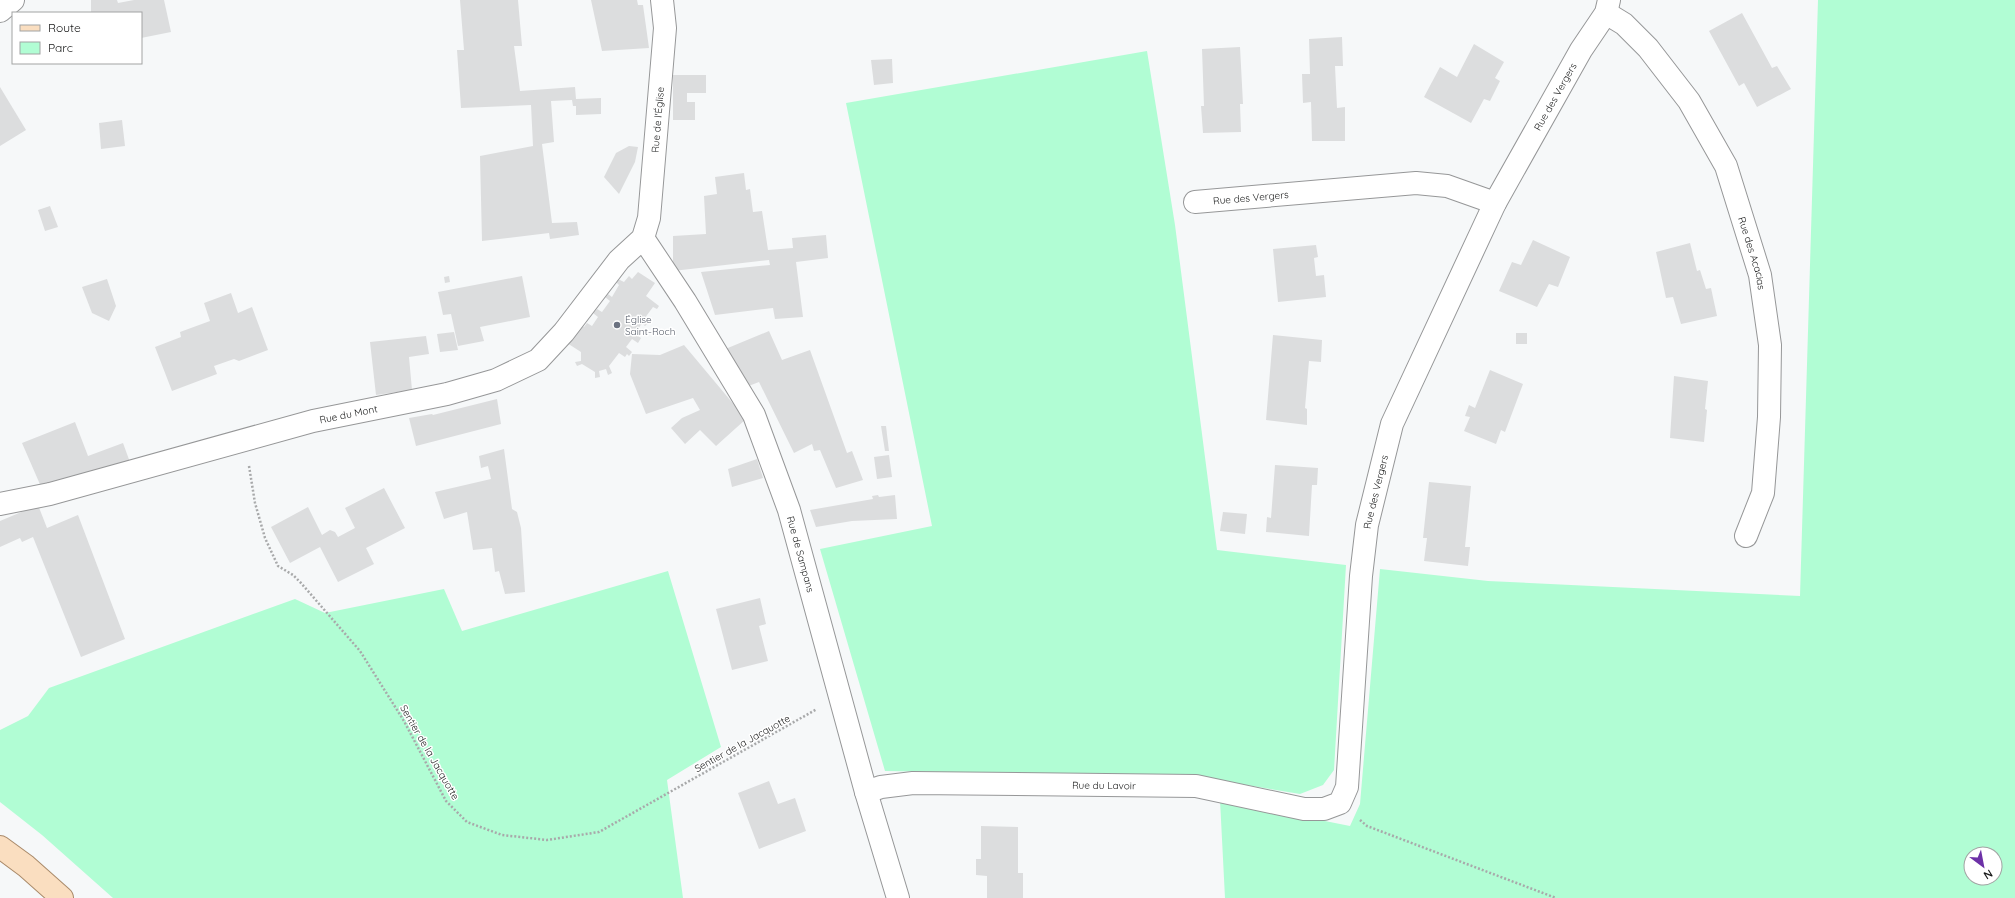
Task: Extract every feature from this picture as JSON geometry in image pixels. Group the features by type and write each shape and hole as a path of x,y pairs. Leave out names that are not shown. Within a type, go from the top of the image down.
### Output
{"main road":[{"path":"0,847 26,866 62,898"}],"street":[{"path":"0,11 13,0"},
{"name":"Rue de l'Église","path":"643,238 649,218 665,28 662,0"},
{"name":"Rue des Vergers","path":"1340,803 1347,787 1362,576 1368,525 1392,424 1495,203 1607,6"},
{"name":"Rue des Acacias","path":"1607,6 1648,48 1689,101 1726,166 1760,275 1770,345 1769,417 1763,493 1746,536"},
{"name":"Rue des Vergers","path":"1195,202 1416,183 1447,186 1495,203"},
{"name":"Rue du Mont","path":"0,504 50,494 313,421 447,394 496,380 538,360 564,332 618,260 643,238"},
{"name":"Rue de Sampans","path":"643,238 685,301 754,415 789,510 866,792 898,898"},
{"name":"Rue du Lavoir","path":"866,792 881,787 912,783 1196,786 1304,809 1324,809 1340,803"}],"path":[{"name":"Sentier de la Jacquotte","path":"245,440 254,503 265,538 278,566 293,575 301,583 360,651 404,721 446,801 467,822 502,835 547,840 599,832 840,696"},
{"path":"1340,803 1368,826 1556,898"}],"green space":[{"path":"1818,0 2015,0 2015,898 1225,898 1220,800 1350,826 1360,804 1380,569 1488,581 1800,596"},
{"path":"1147,51 1175,225 1217,550 1346,565 1334,770 1323,785 1300,794 1222,781 1063,774 885,771 820,549 932,526 846,103"},
{"path":"668,571 721,747 667,780 683,898 113,898 42,835 0,802 0,730 28,716 49,688 295,599 325,613 444,589 462,631"}],"building":[{"path":"91,0 117,0 118,3 134,0 164,0 171,32 142,38 142,12 91,12"},
{"path":"460,0 518,0 522,46 514,46 520,91 575,87 576,99 601,98 601,114 576,115 576,106 573,106 572,100 551,101 554,142 542,144 552,223 577,222 579,235 550,239 549,233 482,241 480,156 533,146 531,105 461,108 457,50 464,50"},
{"path":"591,0 637,0 638,5 643,5 649,48 602,51"},
{"path":"1742,13 1772,68 1777,66 1791,89 1757,107 1744,83 1739,86 1709,31"},
{"path":"1342,37 1343,66 1335,66 1337,108 1345,107 1345,141 1312,141 1311,102 1303,103 1302,74 1310,74 1309,39"},
{"path":"1474,44 1504,62 1495,78 1500,81 1490,101 1484,99 1471,123 1424,97 1440,67 1457,77"},
{"path":"1240,47 1243,104 1240,104 1241,132 1203,133 1201,106 1204,106 1202,49"},
{"path":"892,59 893,83 874,85 871,60"},
{"path":"673,75 706,75 706,93 687,93 687,102 695,102 695,120 673,120"},
{"path":"0,87 26,130 0,146"},
{"path":"122,120 125,146 101,149 99,123"},
{"path":"629,146 638,147 635,162 619,194 604,177 616,153"},
{"path":"744,173 746,190 750,189 753,212 762,211 768,250 793,248 792,238 826,235 828,258 796,262 803,317 775,319 773,308 715,315 701,272 770,265 769,260 673,271 673,236 706,234 704,196 717,194 715,177"},
{"path":"50,206 58,227 45,231 38,210"},
{"path":"1533,240 1570,257 1558,287 1549,284 1537,307 1499,291 1512,262 1521,265"},
{"path":"1690,243 1697,271 1700,270 1706,289 1711,288 1717,316 1681,324 1673,297 1666,298 1656,252"},
{"path":"1316,245 1318,257 1314,258 1316,276 1324,275 1326,297 1278,302 1273,249"},
{"name":"Église Saint-Roch","path":"638,272 655,283 646,296 659,306 657,309 653,307 644,319 648,323 645,326 642,323 635,334 641,338 638,343 632,339 626,347 632,352 629,356 627,354 625,357 619,353 609,366 612,373 608,375 606,369 599,371 600,377 595,378 595,372 582,364 577,366 575,362 581,361 581,352 567,343 581,325 584,327 587,323 592,326 598,317 593,313 597,309 602,312 610,301 605,297 608,294 612,297 619,285 616,282 618,279 624,282 629,276 632,279"},
{"path":"449,276 450,282 445,283 444,277"},
{"path":"522,276 530,317 480,327 484,341 458,346 451,314 443,315 438,292"},
{"path":"107,279 116,306 109,321 92,313 82,287"},
{"path":"231,293 238,313 252,307 268,350 239,361 234,359 214,366 217,374 172,391 155,347 181,337 180,332 210,321 204,303"},
{"path":"769,331 782,360 810,350 847,453 852,451 863,480 836,488 820,450 814,451 812,444 794,453 759,382 746,387 723,350"},
{"path":"454,332 458,350 440,352 437,334"},
{"path":"1516,333 1527,333 1527,344 1516,344"},
{"path":"1273,335 1322,340 1321,362 1309,361 1305,408 1307,409 1307,425 1266,420"},
{"path":"426,336 429,354 409,357 412,390 376,395 370,342"},
{"path":"684,345 746,419 716,446 700,430 685,444 671,428 682,418 700,410 693,398 646,414 630,374 632,354 660,355"},
{"path":"1490,370 1523,384 1505,432 1501,430 1496,444 1464,431 1470,417 1465,416 1469,405 1475,408"},
{"path":"1674,376 1708,381 1704,442 1670,438"},
{"path":"497,399 501,424 416,446 409,418 433,415"},
{"path":"75,422 88,456 123,443 131,465 42,489 22,443"},
{"path":"881,426 886,426 889,451 885,451"},
{"path":"504,449 512,509 517,512 521,528 525,592 505,594 499,571 495,572 492,548 473,550 467,512 444,519 435,492 491,479 488,466 481,468 479,456"},
{"path":"889,455 892,477 877,479 874,457"},
{"path":"757,459 763,478 732,487 728,469"},
{"path":"1275,465 1318,468 1317,485 1312,485 1309,536 1266,532 1267,517 1271,518"},
{"path":"1429,482 1471,486 1465,547 1470,547 1468,566 1424,561 1427,538 1423,538"},
{"path":"384,488 405,528 366,548 374,564 338,582 320,547 290,563 271,527 308,507 322,535 330,530 335,532 338,537 355,528 345,508"},
{"path":"878,495 879,497 895,495 897,519 852,521 816,527 810,510 873,499 872,496"},
{"path":"38,505 47,528 78,515 125,639 81,657 33,537 22,542 20,538 0,547 0,521"},
{"path":"1223,512 1247,514 1245,534 1220,531"},
{"path":"760,598 766,624 759,626 768,661 732,670 716,609"},
{"path":"769,781 778,804 795,798 806,831 759,849 738,793"},
{"path":"981,826 1018,827 1018,873 1023,873 1023,898 987,898 987,876 976,875 976,859 981,859"}],"place":[{"name":"Église Saint-Roch","path":"617,325"}]}
